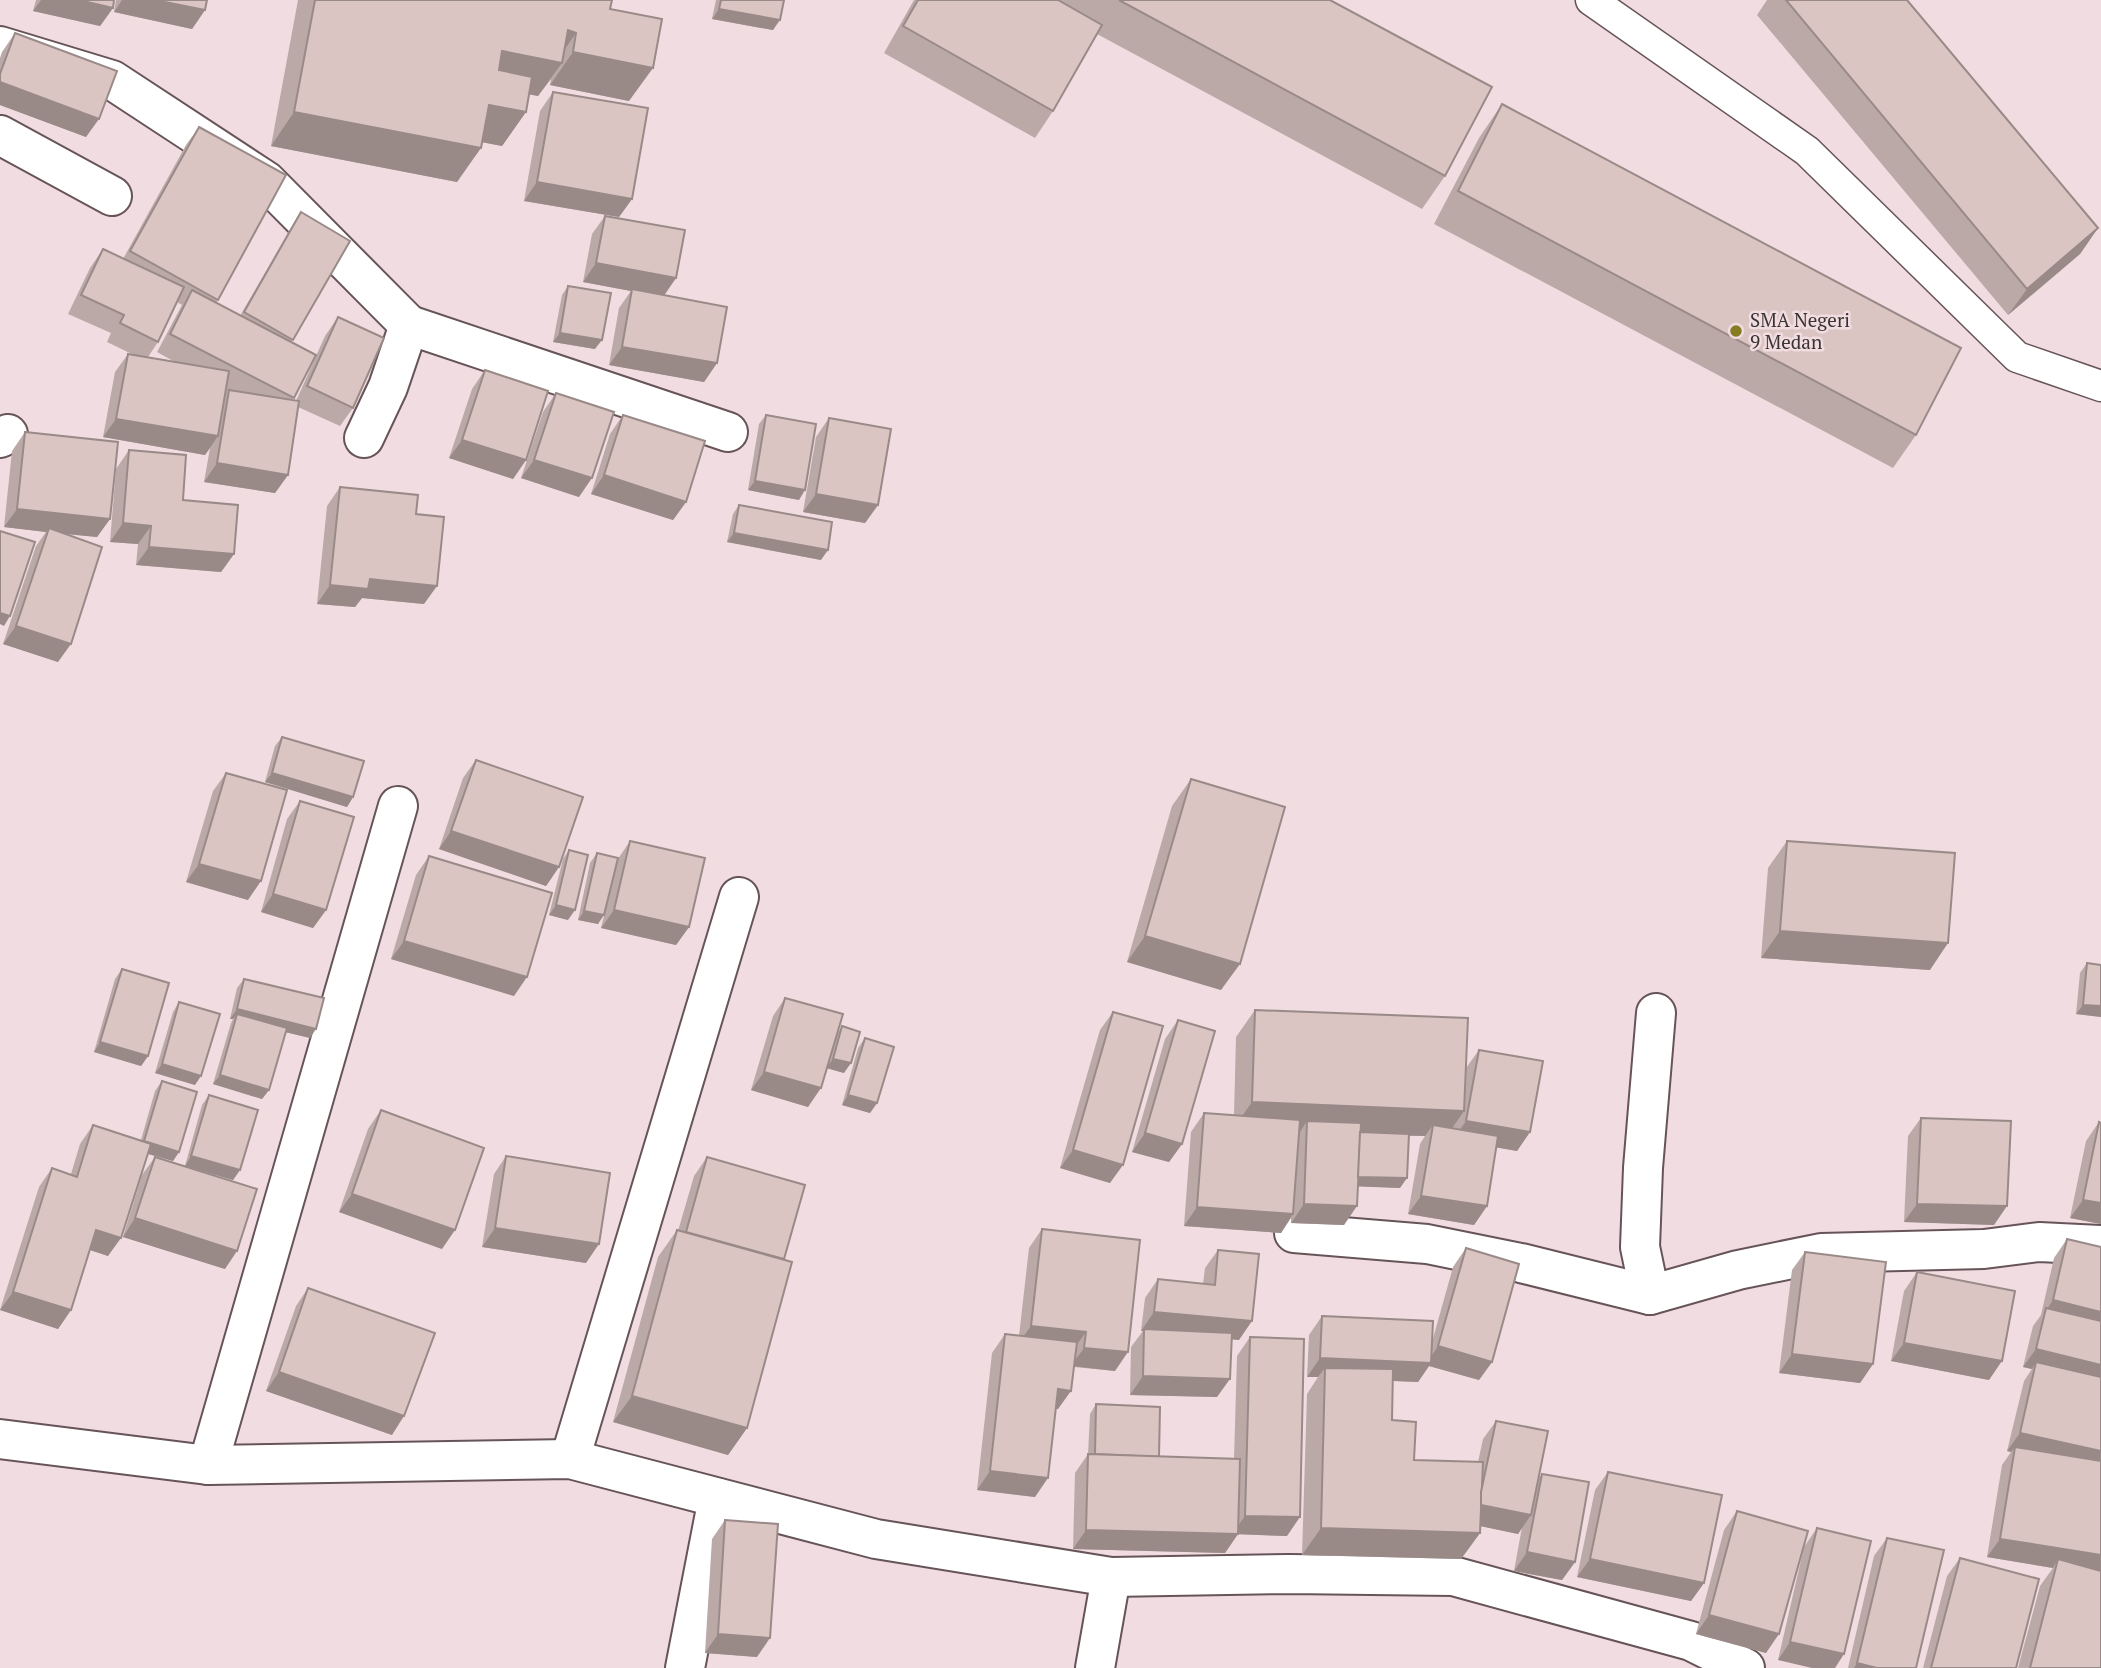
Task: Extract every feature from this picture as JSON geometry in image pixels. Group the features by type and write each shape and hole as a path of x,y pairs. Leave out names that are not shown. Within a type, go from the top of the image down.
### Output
{"street":[{"path":"0,46 112,80 266,181 409,325 728,432"},
{"path":"0,135 112,197"},
{"path":"364,438 388,387 409,325"},
{"path":"208,1465 398,806"},
{"path":"570,1459 739,897"},
{"path":"1650,1294 1640,1247 1643,1168 1656,1013"},
{"path":"1294,1233 1427,1244 1650,1294 1738,1270 1821,1253 1984,1249 2039,1242 2101,1245"},
{"path":"0,1439 208,1465 570,1459 876,1539 1111,1577 1289,1574 1453,1576 1691,1641 1745,1668"},
{"path":"685,1668 718,1498"},
{"path":"1095,1668 1111,1577"}],"lane":[{"path":"1591,0 1807,151 2017,357 2101,386"}],"building":[{"path":"79,0 114,0 113,8"},
{"path":"155,0 207,0 205,10"},
{"path":"315,0 612,0 610,9 662,19 653,68 573,52 576,33 568,30 562,63 502,51 499,70 532,77 526,112 489,105 481,148 294,112"},
{"path":"721,0 784,0 780,20 719,9"},
{"path":"918,0 1058,0 1102,25 1053,111 903,26"},
{"path":"1119,0 1330,0 1492,87 1445,176"},
{"path":"1786,0 1907,0 2098,228 2027,289"},
{"path":"15,33 117,71 99,119 0,82 0,74"},
{"path":"553,92 648,108 632,199 537,182"},
{"path":"1502,104 1961,348 1916,435 1458,191"},
{"path":"199,127 286,175 218,300 130,251"},
{"path":"301,212 350,241 293,340 244,312"},
{"path":"605,216 685,230 676,278 596,263"},
{"path":"103,249 184,287 158,342 120,323 124,315 81,295"},
{"path":"568,286 611,293 602,340 560,333"},
{"path":"632,289 727,307 717,363 622,347"},
{"path":"192,290 316,355 294,398 170,334"},
{"path":"338,317 384,338 353,408 307,386"},
{"path":"128,354 229,371 218,436 116,419"},
{"path":"485,370 548,391 526,460 462,440"},
{"path":"229,390 299,401 288,475 217,463"},
{"path":"556,393 614,412 592,478 534,460"},
{"path":"623,415 705,441 686,502 604,475"},
{"path":"766,415 816,424 805,490 755,481"},
{"path":"829,418 891,429 878,505 816,494"},
{"path":"25,432 118,442 110,519 17,509"},
{"path":"129,450 186,455 183,500 238,505 234,554 149,547 151,526 123,523"},
{"path":"340,487 418,495 416,514 444,517 437,586 370,579 368,589 330,585"},
{"path":"739,505 832,522 828,550 734,533"},
{"path":"49,528 102,547 71,644 16,626"},
{"path":"0,531 35,542 10,616 0,613"},
{"path":"282,737 364,761 353,797 272,773"},
{"path":"476,760 583,797 559,867 451,831"},
{"path":"226,773 287,790 261,881 199,864"},
{"path":"1191,779 1285,807 1240,964 1145,936"},
{"path":"300,801 354,817 326,910 273,894"},
{"path":"630,841 705,858 689,927 614,910"},
{"path":"1787,841 1955,853 1948,943 1780,931"},
{"path":"569,850 588,855 575,910 556,905"},
{"path":"597,853 618,858 604,915 584,911"},
{"path":"429,856 552,893 527,977 404,941"},
{"path":"2087,963 2101,965 2101,1006 2083,1005"},
{"path":"122,969 169,983 148,1056 100,1042"},
{"path":"244,979 324,998 316,1029 237,1009"},
{"path":"785,998 843,1014 821,1088 764,1072"},
{"path":"179,1002 220,1014 201,1076 162,1064"},
{"path":"1255,1010 1468,1018 1464,1111 1252,1102"},
{"path":"1113,1012 1163,1026 1123,1165 1073,1150"},
{"path":"237,1014 287,1028 269,1090 220,1075"},
{"path":"1178,1020 1215,1031 1182,1144 1145,1133"},
{"path":"842,1026 860,1032 851,1063 833,1059"},
{"path":"865,1038 894,1047 877,1103 848,1095"},
{"path":"1479,1050 1543,1061 1530,1132 1466,1121"},
{"path":"162,1081 197,1092 179,1152 144,1141"},
{"path":"209,1095 258,1110 240,1170 191,1156"},
{"path":"381,1110 484,1148 455,1230 352,1194"},
{"path":"1204,1113 1300,1120 1293,1214 1197,1207"},
{"path":"1921,1118 2011,1121 2007,1206 1917,1204"},
{"path":"1307,1121 1361,1123 1357,1206 1304,1204"},
{"path":"2099,1122 2101,1123 2101,1203 2083,1200"},
{"path":"93,1125 151,1144 121,1238 96,1230 71,1310 13,1292 52,1168 77,1177"},
{"path":"1433,1125 1498,1136 1487,1206 1421,1196"},
{"path":"1360,1132 1409,1134 1407,1178 1358,1177"},
{"path":"506,1156 610,1173 599,1244 495,1228"},
{"path":"155,1157 257,1189 237,1251 135,1218"},
{"path":"707,1157 805,1185 784,1259 686,1232"},
{"path":"1042,1229 1140,1240 1128,1352 1084,1348 1086,1332 1031,1326"},
{"path":"677,1230 792,1262 747,1428 632,1396"},
{"path":"2067,1239 2101,1247 2101,1312 2053,1300"},
{"path":"1466,1248 1519,1264 1492,1362 1438,1346"},
{"path":"1218,1250 1259,1254 1252,1321 1154,1312 1158,1279 1215,1285"},
{"path":"1805,1252 1886,1262 1873,1364 1792,1354"},
{"path":"1917,1272 2015,1291 2002,1361 1904,1343"},
{"path":"308,1288 435,1333 404,1416 279,1372"},
{"path":"2046,1308 2101,1321 2101,1365 2036,1349"},
{"path":"1322,1316 1433,1321 1431,1363 1320,1358"},
{"path":"1144,1329 1232,1333 1230,1379 1143,1376"},
{"path":"1005,1334 1077,1342 1071,1391 1058,1389 1048,1478 990,1471"},
{"path":"1250,1337 1304,1339 1300,1517 1245,1516"},
{"path":"2036,1362 2101,1377 2101,1451 2020,1433"},
{"path":"1325,1368 1393,1369 1392,1420 1416,1422 1414,1460 1483,1462 1480,1533 1321,1528"},
{"path":"1096,1404 1160,1407 1159,1457 1095,1454"},
{"path":"1496,1421 1548,1431 1531,1515 1481,1505 1481,1492"},
{"path":"2015,1447 2101,1461 2101,1555 2000,1539"},
{"path":"1088,1454 1240,1459 1238,1534 1086,1530"},
{"path":"1608,1472 1722,1495 1704,1583 1590,1559"},
{"path":"1542,1474 1589,1482 1575,1562 1527,1552"},
{"path":"1737,1511 1808,1531 1779,1634 1709,1615"},
{"path":"725,1520 778,1524 770,1638 718,1634"},
{"path":"1817,1528 1871,1541 1844,1654 1790,1642"},
{"path":"1887,1538 1944,1550 1916,1668 1877,1668 1857,1663"},
{"path":"1960,1558 2039,1579 2016,1668 1931,1668"},
{"path":"2058,1559 2101,1571 2101,1668 2030,1668"}],"place":[{"name":"SMA Negeri 9 Medan","path":"1736,331"}]}
